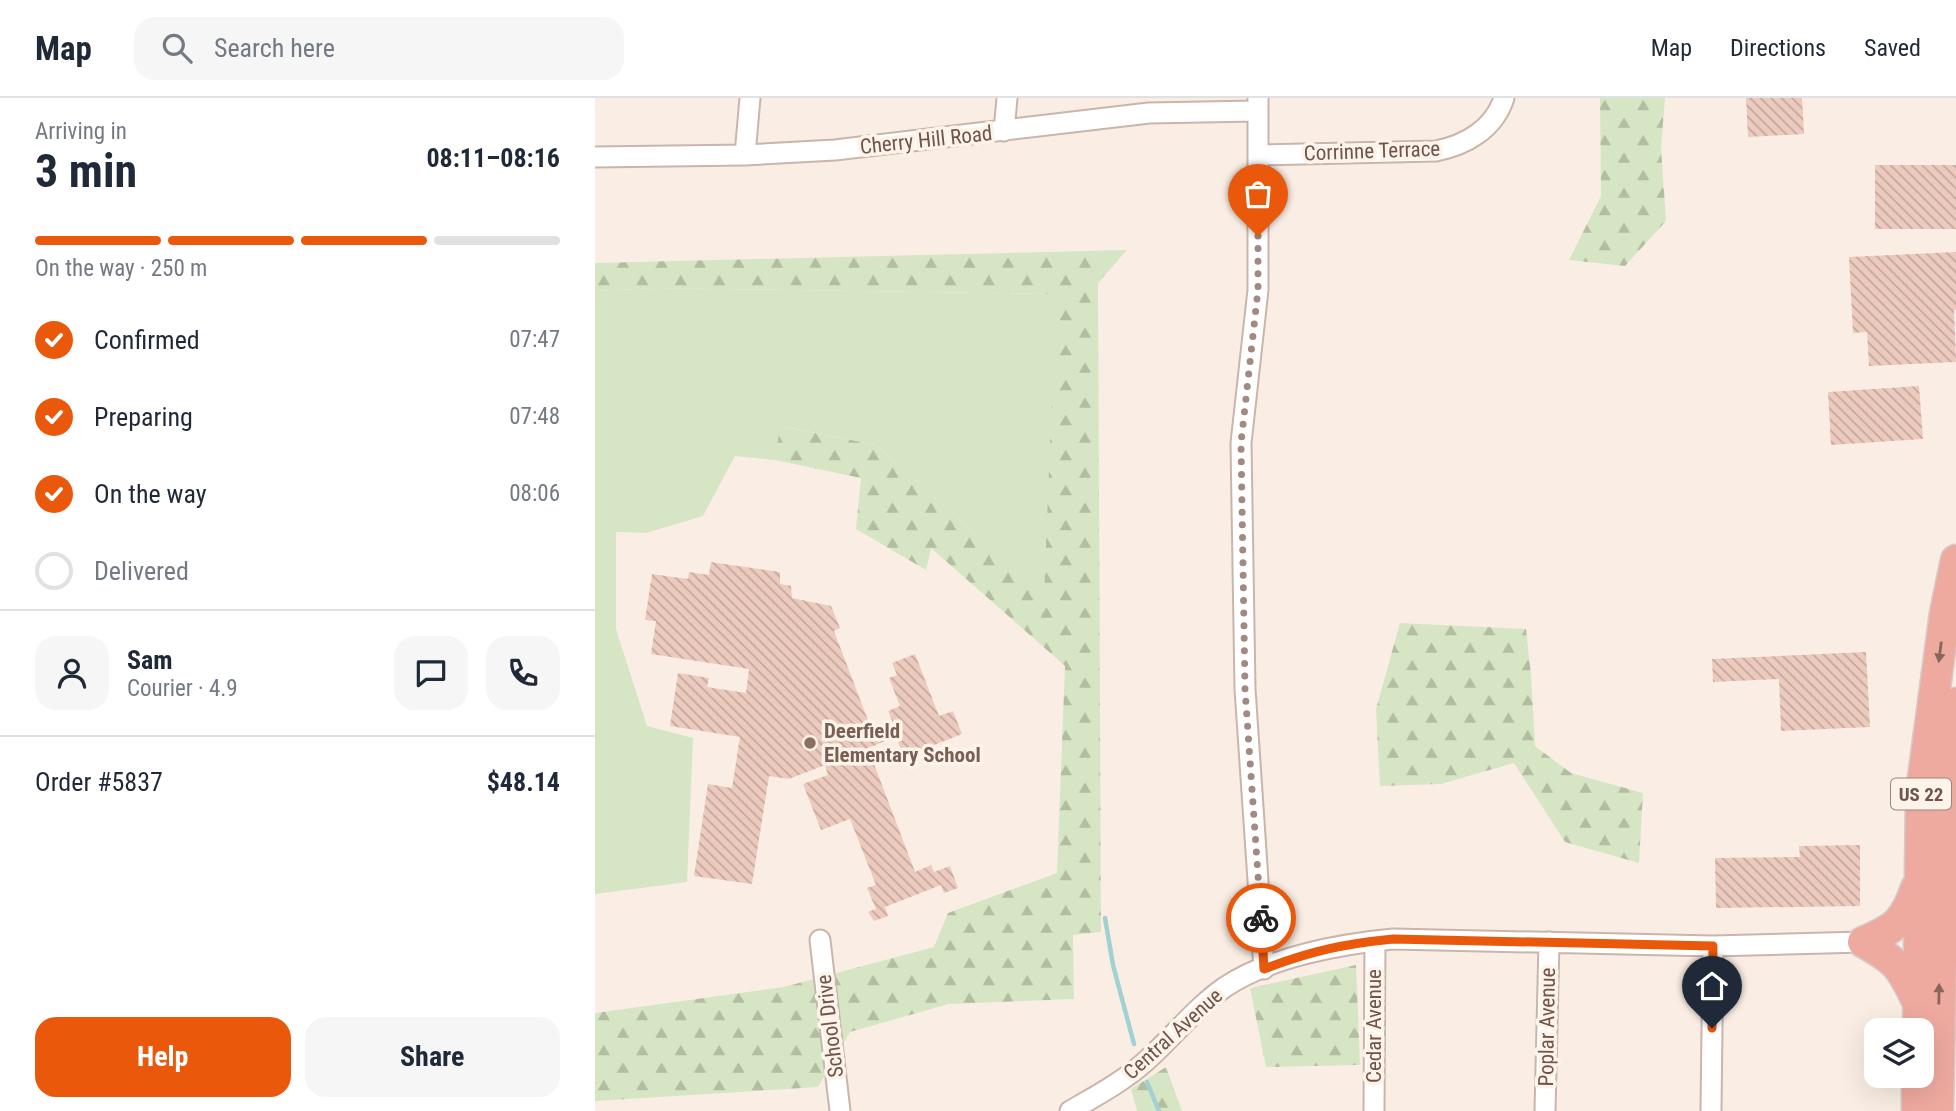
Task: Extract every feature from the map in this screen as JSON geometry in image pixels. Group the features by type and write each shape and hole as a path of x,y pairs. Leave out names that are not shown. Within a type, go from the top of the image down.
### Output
{"highway":[{"name":"US 22","path":"1918,1018 1921,793 1945,613 1956,560"},
{"name":"US 22","path":"1938,1111 1944,814 1956,704"},
{"path":"1863,942 1889,931 1903,918 1920,878"},
{"path":"1863,942 1899,966 1918,1018"},
{"path":"1917,1088 1917,1111"}],"street":[{"path":"745,155 750,98"},
{"path":"1004,131 1007,98"},
{"name":"Corrinne Terrace","path":"1259,155 1436,151 1453,148 1482,131 1504,98"},
{"path":"1257,104 1258,290 1241,443 1245,689 1264,969"},
{"name":"Cherry Hill Road","path":"595,157 745,155 835,150 1149,113 1257,104"},
{"name":"Central Avenue","path":"1070,1111 1119,1082 1146,1062 1203,1003 1226,986 1302,954 1346,943 1393,939 1713,946 1863,942"},
{"name":"School Drive","path":"820,940 840,1111"},
{"name":"Cedar Avenue","path":"1374,1111 1375,941"},
{"name":"Poplar Avenue","path":"1545,1111 1549,942"},
{"path":"1711,1111 1713,946"}],"green space":[{"path":"1600,98 1665,98 1661,148 1666,221 1625,266 1569,260 1601,196"},
{"path":"1127,250 1098,283 1101,932 1073,935 1074,999 949,1004 850,1032 818,1087 595,1101 595,1013 784,987 934,947 948,913 1057,873 1065,666 931,548 926,570 856,529 861,478 775,460 780,426 876,445 1044,596 1056,294 655,288 595,291 595,263"},
{"path":"655,288 1057,294 1045,597 876,445 781,426 775,460 735,456 703,516 646,533 616,532 616,629 647,726 693,738 687,882 595,894 595,291"},
{"path":"1400,623 1526,629 1535,746 1571,773 1643,793 1639,863 1565,842 1514,763 1441,784 1380,786 1376,709"},
{"path":"1356,965 1360,1065 1266,1067 1250,988"},
{"path":"1166,1067 1182,1111 1137,1111 1131,1089"}],"building":[{"path":"1746,98 1802,98 1804,134 1748,137"},
{"path":"1875,165 1956,165 1956,229 1875,229"},
{"path":"1956,252 1956,362 1869,366 1867,332 1853,333 1849,257"},
{"path":"1919,386 1923,439 1831,445 1828,392"},
{"name":"Deerfield Elementary School","path":"711,562 780,572 780,584 791,586 792,598 831,606 840,628 834,631 874,736 895,728 888,711 900,706 889,678 897,675 892,663 915,654 939,716 953,711 962,734 904,757 896,737 868,748 915,872 931,865 934,872 950,866 958,888 944,893 941,885 885,907 888,916 874,921 868,912 876,909 867,888 876,885 850,819 821,830 803,784 828,775 825,765 789,779 769,776 752,884 694,876 708,784 732,788 740,737 670,726 678,673 709,678 707,687 746,693 749,669 651,654 656,621 645,620 652,574 688,579 689,572 709,575"},
{"path":"1866,652 1870,727 1781,731 1779,679 1713,682 1712,659"},
{"path":"1860,845 1860,906 1716,908 1715,858 1800,857 1799,846"}],"waterway":[{"path":"1105,918 1113,965 1134,1044"},
{"path":"1147,1082 1159,1111"}],"way so far":[{"path":"1258,236 1258,290 1241,443 1245,689 1261,918"}],"place":[{"name":"Deerfield Elementary School","path":"810,743"}],"route":[{"path":"1261,918 1264,969 1302,954 1346,943 1393,939 1713,946 1712,1028"}]}
